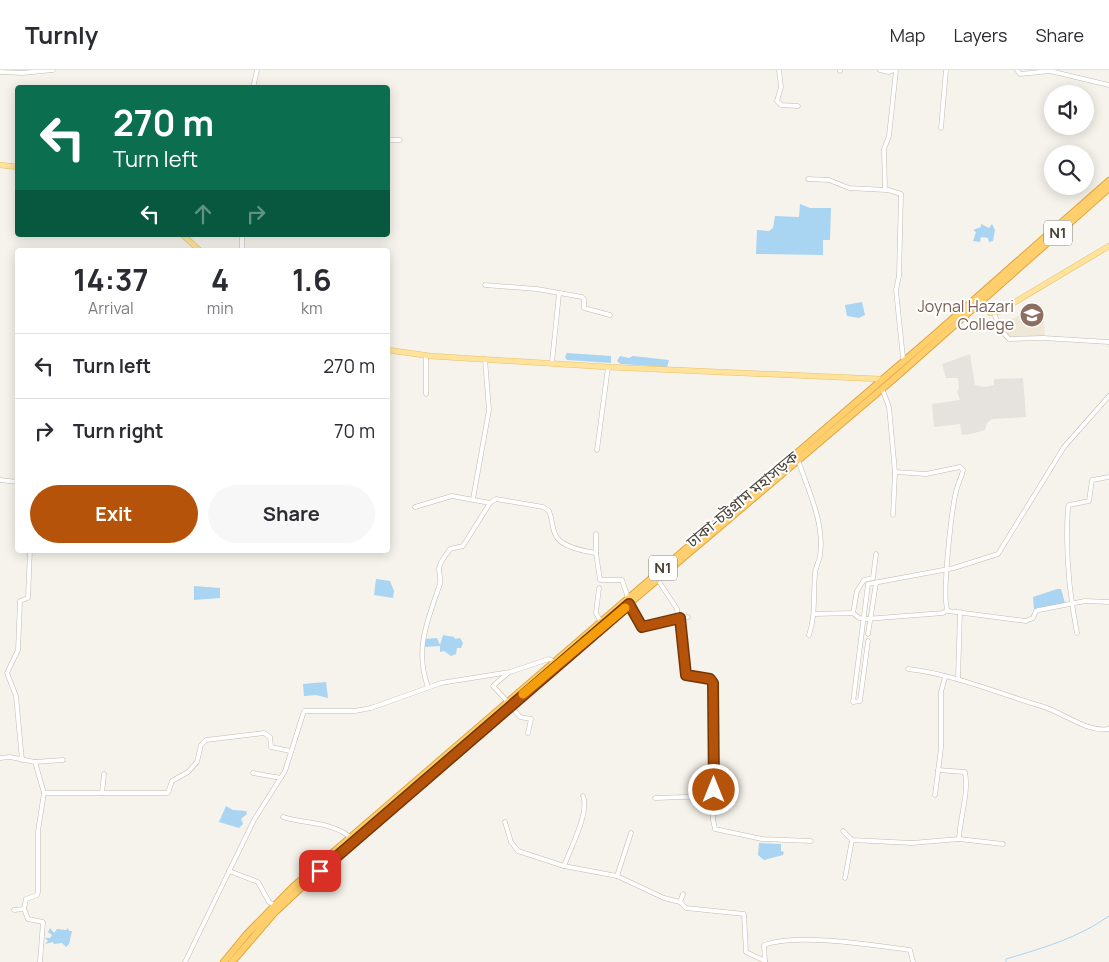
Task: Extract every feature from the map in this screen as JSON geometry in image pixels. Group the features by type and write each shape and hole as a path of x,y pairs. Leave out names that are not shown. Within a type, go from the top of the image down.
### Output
{"highway":[{"name":"ঢাকা-চট্টগ্রাম মহাসড়ক","path":"224,962 274,905 601,622 658,580 710,530 929,343 1109,181"},
{"name":"ঢাকা-চট্টগ্রাম মহাসড়ক","path":"1012,269 1109,188"},
{"name":"ঢাকা-চট্টগ্রাম মহাসড়ক","path":"963,312 979,303 1004,276"},
{"name":"ঢাকা-চট্টগ্রাম মহাসড়ক","path":"710,530 797,459 858,403"},
{"name":"ঢাকা-চট্টগ্রাম মহাসড়ক","path":"232,962 275,912 305,884 508,703 704,536"}],"main road":[{"path":"0,165 15,167"},
{"path":"185,237 197,248"},
{"path":"979,303 994,313 1008,307 1109,246"},
{"path":"858,403 873,384 903,358 929,343"},
{"path":"858,403 883,391 914,364 929,343"},
{"path":"390,350 426,355 608,367 880,379"},
{"path":"870,378 874,381 873,384"}],"street":[{"path":"0,72 53,70"},
{"path":"254,85 257,70"},
{"path":"779,70 781,86 777,101 781,104 798,106"},
{"path":"880,70 889,72 895,70 893,103 888,124 889,136 884,149 886,190"},
{"path":"941,128 946,70"},
{"path":"1017,70 1020,74 1050,71 1109,85"},
{"path":"390,140 400,140"},
{"path":"808,179 829,180 849,188 886,190 901,194 899,276 896,290 903,358"},
{"path":"485,285 582,297 584,299 584,308 610,315"},
{"path":"552,362 559,294"},
{"path":"994,313 1000,329 1009,339 1043,338 1109,342"},
{"path":"426,355 426,394"},
{"path":"472,500 489,410 485,359"},
{"path":"597,450 608,367"},
{"path":"883,391 889,407 895,472 893,515"},
{"path":"868,641 860,701 853,702 868,584 947,569 998,554 1064,447 1109,396"},
{"path":"797,459 817,515 820,532 820,557 815,572 814,614 809,635"},
{"path":"895,472 926,474 960,467 963,470 954,501 947,569 945,602 947,610"},
{"path":"1077,633 1072,604 1066,535 1068,508 1070,505 1089,501 1092,480 1109,477"},
{"path":"0,480 15,482"},
{"path":"415,506 452,496 490,503"},
{"path":"428,687 423,674 420,648 431,603 441,580 440,566 450,549 463,546 468,540 490,503 499,498 544,507 550,513 555,535 560,542 579,550 596,554"},
{"path":"596,534 596,554 600,580 622,580 629,601 642,627 688,617"},
{"path":"22,760 16,696 7,673 18,650 20,600 28,598 30,553"},
{"path":"853,613 857,591 864,580 874,578 876,554"},
{"path":"658,580 677,609 680,618 686,675 710,679 713,683 713,820 717,830 762,839 812,841"},
{"path":"868,634 876,583"},
{"path":"599,588 596,613 601,622"},
{"path":"947,610 1022,622 1033,618 1037,610 1085,601 1109,602"},
{"path":"814,614 853,613 863,618 870,618 943,614 947,610"},
{"path":"958,679 960,612"},
{"path":"185,962 254,820 281,778 304,710 355,711 371,708 441,682 508,673 545,660 555,662"},
{"path":"908,668 930,671 1043,706 1093,730 1109,729"},
{"path":"508,673 493,686 520,717 530,719 528,733"},
{"path":"935,795 941,748 941,692 945,677"},
{"path":"44,793 168,793 172,781 188,772 197,762 201,745 206,740 264,733 270,737 271,747 290,751"},
{"path":"0,758 35,762 63,760"},
{"path":"35,762 44,793 38,830 37,895 26,899 24,909 27,918 43,922 40,962"},
{"path":"938,770 965,772 967,783 959,839"},
{"path":"254,773 281,778"},
{"path":"102,793 104,774"},
{"path":"714,790 732,792"},
{"path":"564,866 584,813 586,802 583,796"},
{"path":"655,798 713,796"},
{"path":"283,817 302,823 338,828 351,838"},
{"path":"505,822 511,842 518,851 564,866 617,876 664,898 680,902 686,908 744,914 746,952 765,962"},
{"path":"843,831 852,840 912,843 959,839 1003,844"},
{"path":"617,876 632,833"},
{"path":"845,878 852,840"},
{"path":"229,871 258,882 269,902 274,905"},
{"path":"680,902 684,894"},
{"path":"14,910 24,909"},
{"path":"765,962 764,945 772,942 796,941 858,943 910,950 913,962"}],"shaded area":[{"name":"Joynal Hazari College","path":"1043,306 1045,337 1007,337 999,324"},
{"path":"970,354 975,385 986,387 994,385 994,379 1023,378 1026,417 992,419 987,423 985,430 962,435 960,424 934,427 932,404 960,400 957,391 959,388 958,378 946,378 942,364"}],"water":[{"path":"800,204 810,208 831,208 830,240 823,240 823,255 756,254 757,230 769,231 773,228 775,216 799,217"},
{"path":"981,224 989,228 992,224 995,230 993,241 989,242 988,238 981,237 980,242 973,241 976,232 973,230 981,227"},
{"path":"862,302 865,315 859,318 847,316 845,305"},
{"path":"567,353 611,356 611,363 567,360 565,357"},
{"path":"620,356 669,360 667,367 621,364 617,361"},
{"path":"376,579 390,581 394,591 393,598 374,595"},
{"path":"194,586 220,588 220,598 194,600"},
{"path":"1061,589 1065,603 1034,610 1033,597"},
{"path":"443,635 454,637 455,639 460,638 463,643 461,648 457,648 456,654 451,656 444,651 440,652 440,646 423,647 424,639 437,638 440,645"},
{"path":"326,682 328,698 316,695 304,696 303,684"},
{"path":"226,806 233,810 246,811 247,814 241,819 243,824 239,828 219,822"},
{"path":"759,843 781,844 781,851 784,852 783,855 764,860 758,855"},
{"path":"50,928 54,933 57,929 66,930 68,928 69,931 72,931 69,944 66,947 62,943 54,944 53,942 45,944 48,941 45,938 50,938 52,935 48,932"}],"waterway":[{"path":"1006,962 1006,959 1073,936 1109,916"}],"slow traffic":[{"path":"523,694 625,608"}],"place":[{"name":"Joynal Hazari College","path":"1032,315"}],"route":[{"path":"320,871 629,604 642,627 649,627 680,618 686,675 710,679 713,683 714,790"}]}
